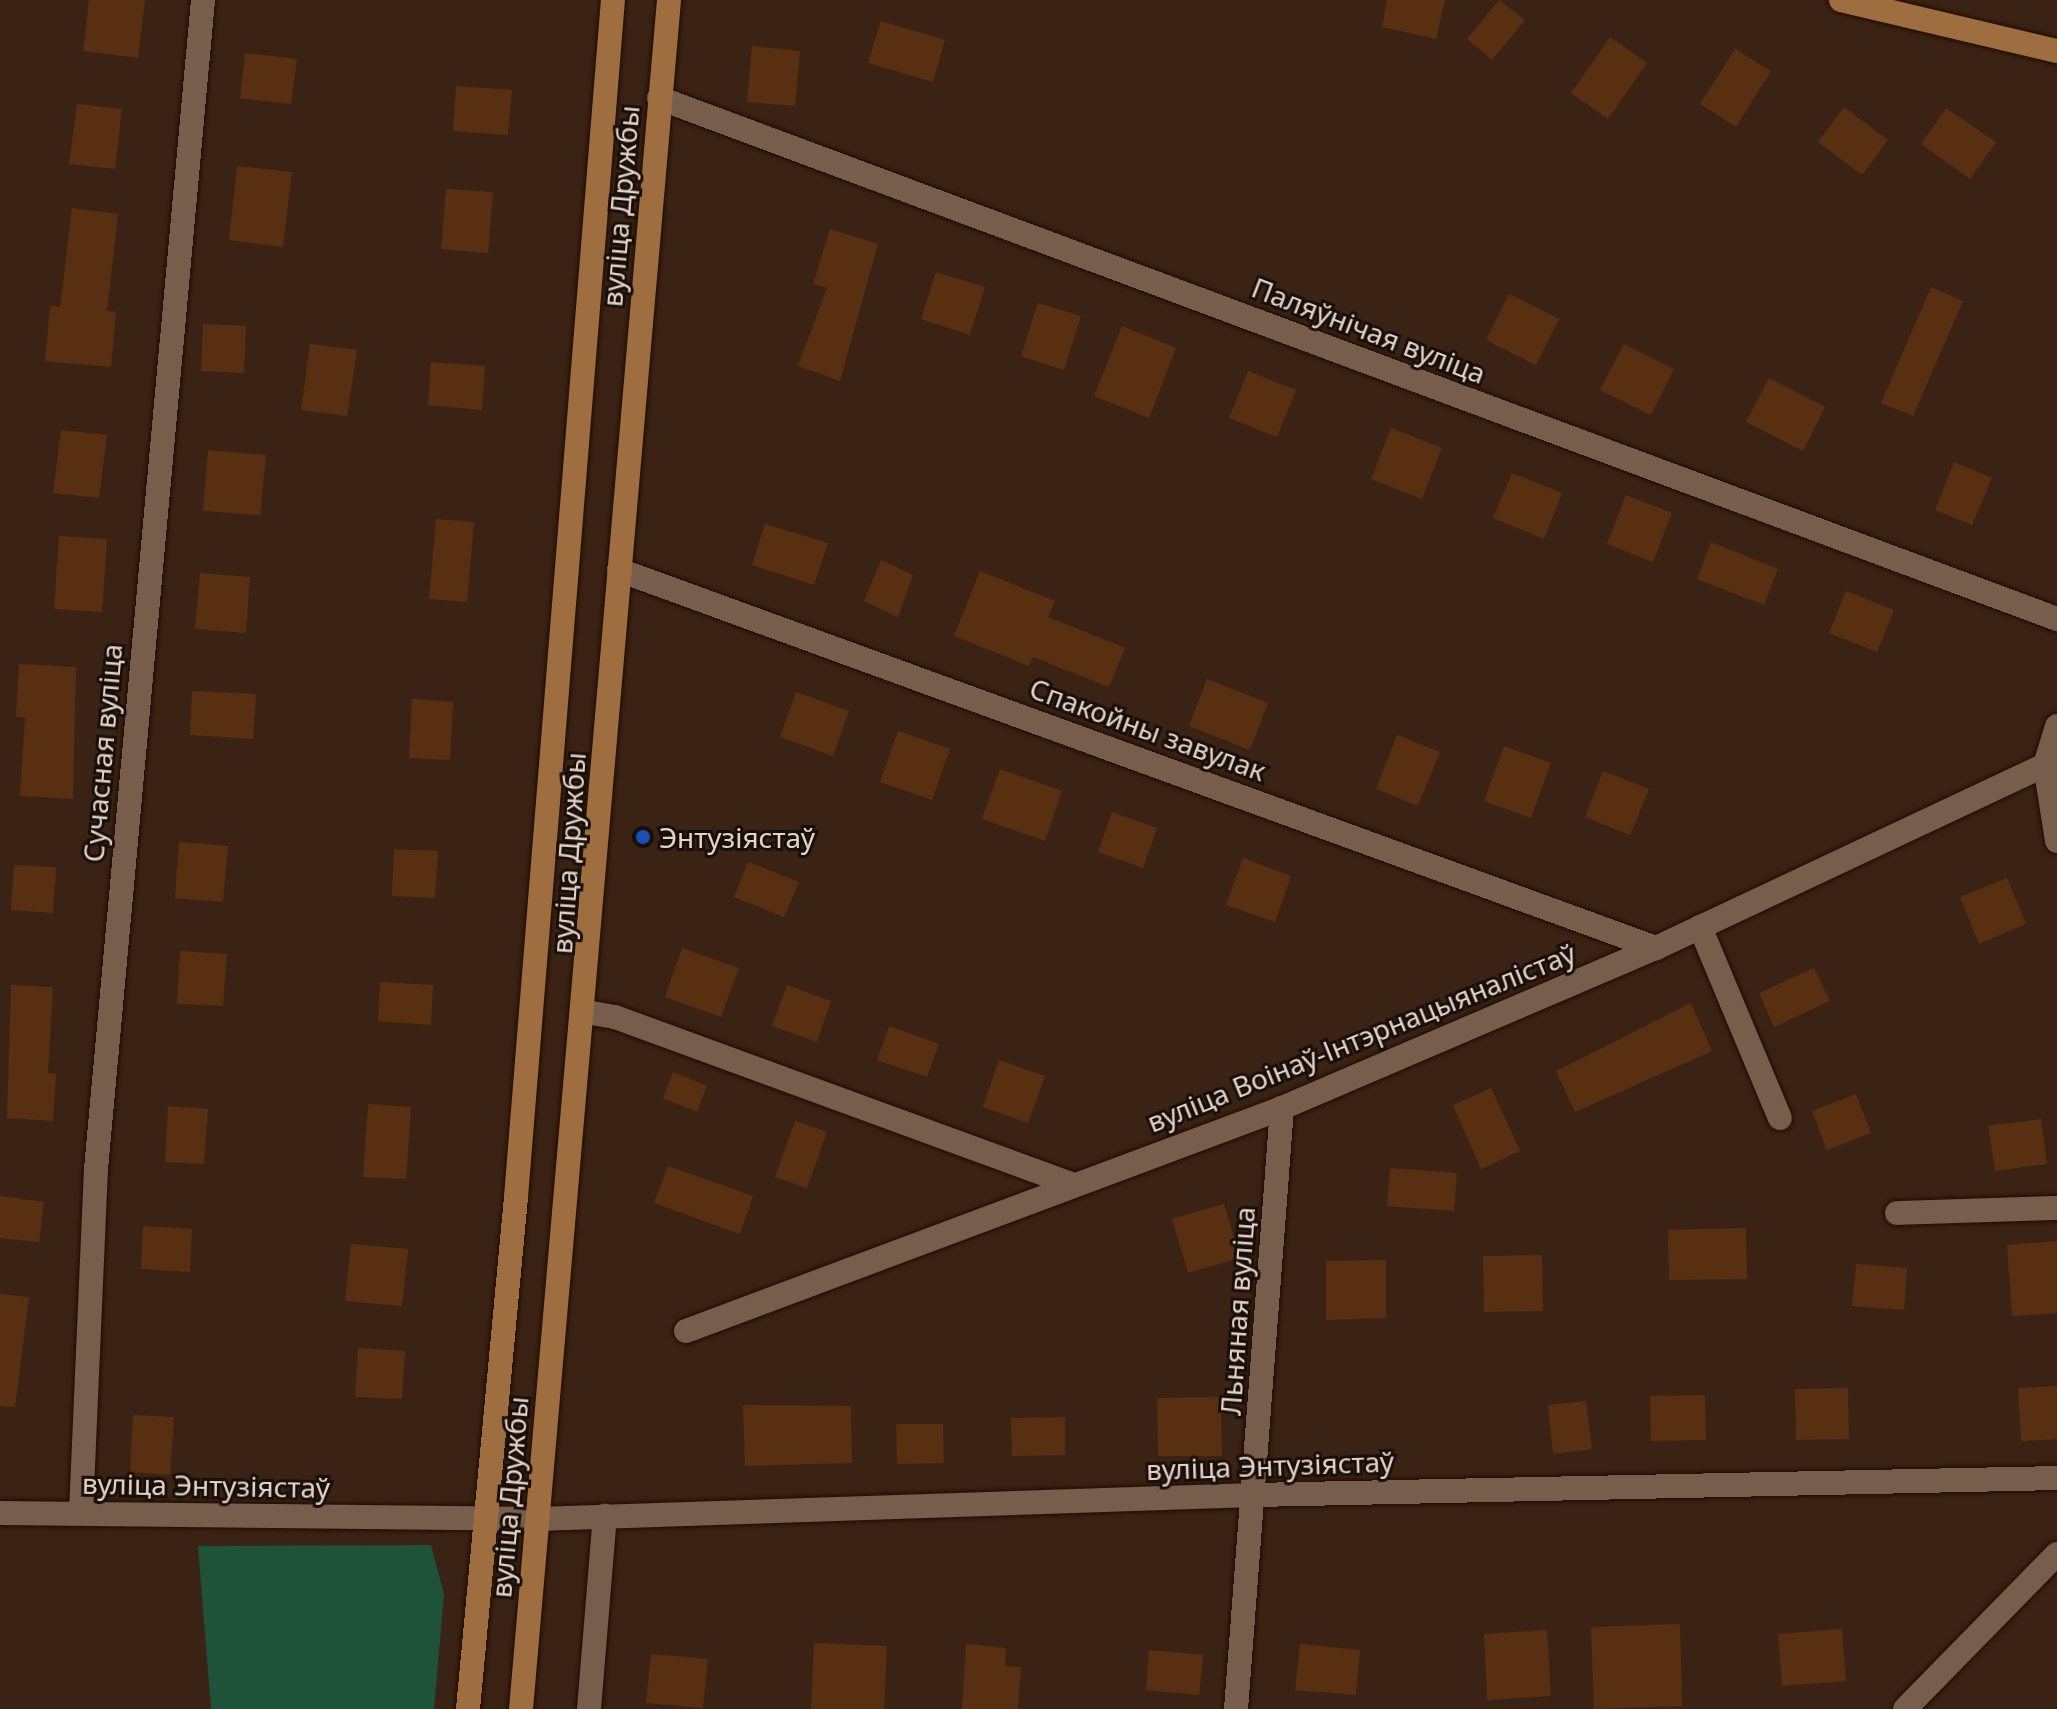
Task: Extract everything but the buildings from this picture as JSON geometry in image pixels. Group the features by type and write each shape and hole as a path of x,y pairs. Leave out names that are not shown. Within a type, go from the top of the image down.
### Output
{"main road":[{"name":"вуліца Дружбы","path":"468,1709 613,0"},
{"path":"656,0 659,98"},
{"name":"вуліца Дружбы","path":"521,1709 586,1012 619,570 669,0"},
{"path":"1841,0 2057,51"}],"street":[{"name":"Сучасная вуліца","path":"81,1512 96,1169 203,0"},
{"name":"Паляўнічая вуліца","path":"659,98 2057,619"},
{"name":"Спакойны завулак","path":"619,570 1656,948"},
{"path":"2057,726 2045,765 2057,841"},
{"name":"вуліца Воінаў-Інтэрнацыяналістаў","path":"686,1331 1282,1108 1656,948 2045,765"},
{"path":"1700,927 1780,1118"},
{"path":"586,1012 615,1017 1073,1185"},
{"name":"Льняная вуліца","path":"1236,1709 1282,1108"},
{"path":"1897,1213 2057,1208"},
{"name":"вуліца Энтузіястаў","path":"0,1513 537,1519 1254,1495 2057,1478"},
{"path":"589,1709 605,1516"},
{"path":"1905,1709 2057,1554"}],"green space":[{"path":"431,1545 444,1594 434,1709 211,1709 198,1546"}],"place":[{"name":"Энтузіястаў","path":"643,837"}]}
